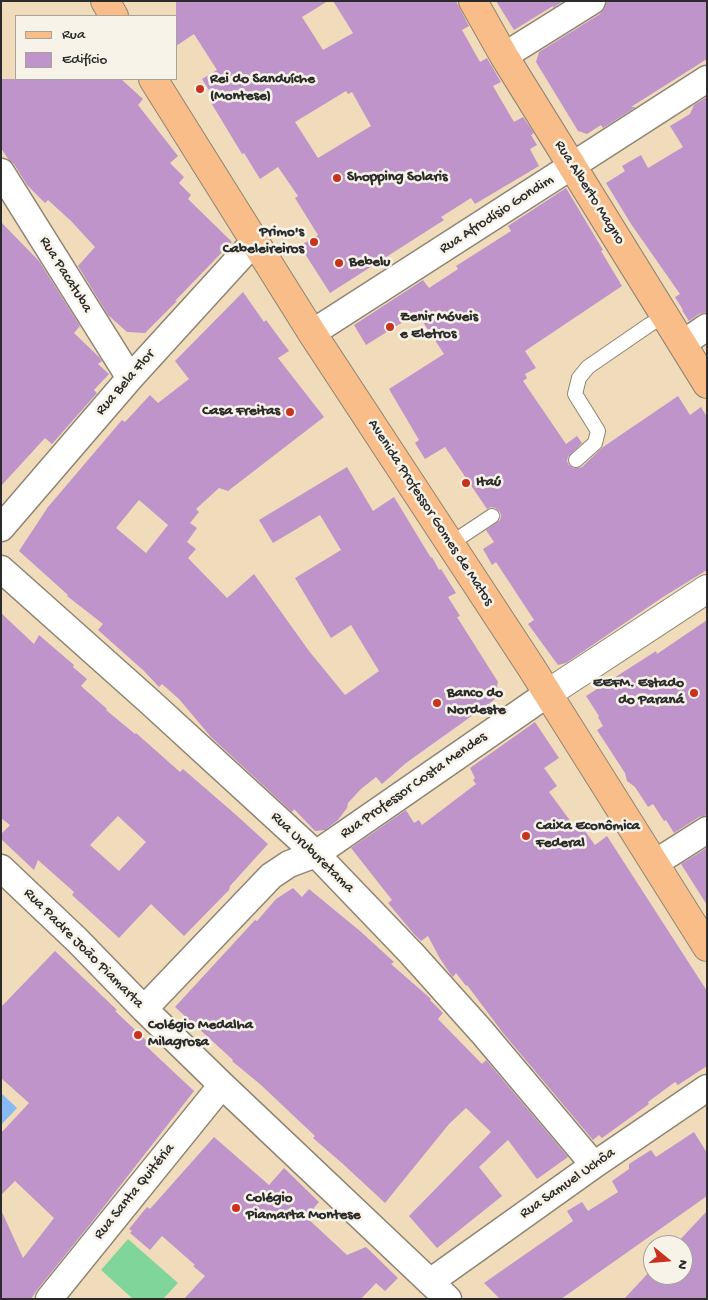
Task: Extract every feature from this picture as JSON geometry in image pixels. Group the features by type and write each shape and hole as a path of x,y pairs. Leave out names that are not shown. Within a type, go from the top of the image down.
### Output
{"main road":[{"path":"105,1 113,15"},
{"name":"Rua Alberto Magno","path":"473,1 504,56 707,384"},
{"name":"Avenida Professor Gomes de Matos","path":"154,80 312,333 531,667 546,694 707,947"}],"street":[{"path":"504,56 592,1"},
{"name":"Rua Afrodísio Gondim","path":"312,333 707,79"},
{"name":"Rua Pacatuba","path":"1,172 130,378"},
{"name":"Rua Bela Flor","path":"1,528 130,378 254,242"},
{"path":"682,344 707,327"},
{"name":"Rua Uruburetama","path":"1,569 316,854 412,954 482,1032 594,1165"},
{"name":"Rua Professor Costa Mendes","path":"144,1009 271,876 289,864 316,854 546,694 707,589"},
{"path":"655,863 707,830"},
{"name":"Rua Padre João Piamarta","path":"1,868 77,940 222,1085 439,1290"},
{"name":"Rua Santa Quitéria","path":"49,1299 222,1085"},
{"name":"Rua Samuel Uchôa","path":"439,1290 594,1165 707,1088"}],"lane":[{"path":"576,460 596,443 598,431 575,394 579,378 588,367 665,316"},
{"path":"450,544 492,516"}],"green space":[{"path":"128,1239 178,1283 163,1299 133,1299 101,1270"}],"water":[{"path":"1,1093 17,1108 1,1125"}],"building":[{"path":"176,1 328,1 302,17 323,50 353,33 333,1 456,1 469,26 462,30 480,62 487,58 501,82 493,86 514,122 523,117 534,133 531,135 537,145 530,149 539,166 475,204 471,198 441,217 444,220 330,293 300,246 318,235 295,198 298,196 278,167 260,179 244,153 242,154 210,101 214,98 202,79 217,70 194,34 178,45","holes":["346,91 348,94 352,92 371,126 318,158 295,122"]},
{"path":"496,1 563,1 514,30"},
{"path":"607,1 707,1 707,59 631,107 636,107 603,128 601,125 587,134 578,131 536,62 539,52 600,14 605,8"},
{"path":"1,79 122,80 143,99 138,105 178,156 170,163 184,177 179,183 191,195 188,199 232,242 145,333 127,332 108,315 78,266 95,247 48,200 45,203 27,185 1,148"},
{"path":"707,97 707,312 699,314 689,321 675,297 680,294 631,224 606,183 625,171 622,166 641,155 648,168 683,147 670,126 690,114 694,105"},
{"path":"566,188 622,286 525,351 536,368 525,374 527,378 523,381 566,444 577,436 582,443 568,457 569,465 574,468 582,467 603,447 678,396 690,415 701,407 707,417 707,570 663,597 566,663 558,665 528,624 534,620 496,562 492,565 483,549 494,542 486,530 500,520 500,512 491,507 487,509 445,447 425,459 415,443 419,440 389,389 444,354 421,319 418,321 414,315 366,345 354,325 423,280 429,288 458,269 456,266 511,231 508,226"},
{"path":"1,222 39,261 80,326 74,333 98,356 102,361 98,364 109,374 94,390 97,393 52,444 45,438 1,486"},
{"path":"243,292 264,322 266,320 289,351 278,358 324,417 228,491 219,488 196,509 199,512 190,523 197,528 187,542 196,549 188,558 227,598 254,574 309,651 345,695 379,671 351,625 331,638 295,578 341,550 320,515 273,543 259,520 347,467 373,511 394,497 431,558 439,570 441,569 456,593 448,597 460,616 457,617 498,682 494,700 406,763 382,784 376,777 361,789 348,803 347,808 338,820 325,830 315,831 294,809 292,812 211,737 179,699 162,684 159,687 98,630 103,624 67,596 19,551 48,507 122,420 125,422 150,395 158,403 189,379 175,361","holes":["139,500 168,525 146,553 116,528"]},
{"path":"1,613 34,644 39,635 74,665 73,667 87,679 81,686 106,710 136,733 180,772 183,769 268,844 230,886 229,890 184,936 151,904 119,938 72,895 74,892 38,860 34,870 1,839 1,834 10,825 1,818","holes":["118,816 146,842 119,871 90,845"]},
{"path":"707,620 707,815 699,817 674,833 653,804 648,807 635,787 627,781 625,773 597,730 603,726 586,696 656,651 657,654"},
{"path":"535,722 559,758 544,768 557,786 549,792 577,830 582,827 595,845 607,836 707,991 707,1066 678,1085 675,1082 648,1102 649,1104 602,1138 599,1135 593,1140 503,1033 467,985 456,973 453,977 451,975 428,936 421,941 388,903 392,900 351,848 406,810 414,823 419,820 422,825 476,784 470,768"},
{"path":"707,848 707,905 681,864"},
{"path":"293,888 302,897 309,889 394,962 391,964 431,999 443,1013 438,1019 482,1064 486,1060 568,1157 537,1179 508,1140 479,1167 502,1196 437,1248 409,1216 491,1132 466,1108 449,1124 385,1203 313,1138 315,1136 261,1085 232,1061 175,1007 255,920 257,921 276,899"},
{"path":"55,951 117,1010 115,1011 148,1042 145,1045 194,1091 31,1299 1,1299 1,1210 23,1258 54,1218 15,1181 1,1195 1,1133 29,1103 1,1078 1,1007"},
{"path":"694,1132 707,1153 707,1196 652,1235 643,1235 643,1241 561,1299 500,1299 484,1283 573,1221 567,1211 582,1202 588,1211 618,1192 612,1181 629,1169 629,1164 651,1150 656,1157"},
{"name":"Colégio Piamarta Montese","path":"214,1137 269,1185 284,1168 319,1202 306,1217 347,1255 366,1247 398,1278 385,1291 376,1283 361,1299 184,1299 205,1276 162,1236 150,1250 130,1233 132,1231 129,1229 147,1207 150,1209"},
{"path":"707,1211 707,1299 624,1299 643,1279 643,1285 693,1285 693,1235 684,1235"}],"place":[{"name":"Rei do Sanduíche (Montese)","path":"200,89"},
{"name":"Shopping Solaris","path":"337,178"},
{"name":"Primo's Cabeleireiros","path":"314,242"},
{"name":"Bebelu","path":"339,263"},
{"name":"Zenir Móveis e Eletros","path":"390,327"},
{"name":"Casa Freitas","path":"290,412"},
{"name":"Itaú","path":"466,483"},
{"name":"EEFM. Estado do Paraná","path":"694,693"},
{"name":"Banco do Nordeste","path":"437,703"},
{"name":"Caixa Econômica Federal","path":"526,836"},
{"name":"Colégio Medalha Milagrosa","path":"138,1035"},
{"name":"Colégio Piamarta Montese","path":"236,1208"}]}
